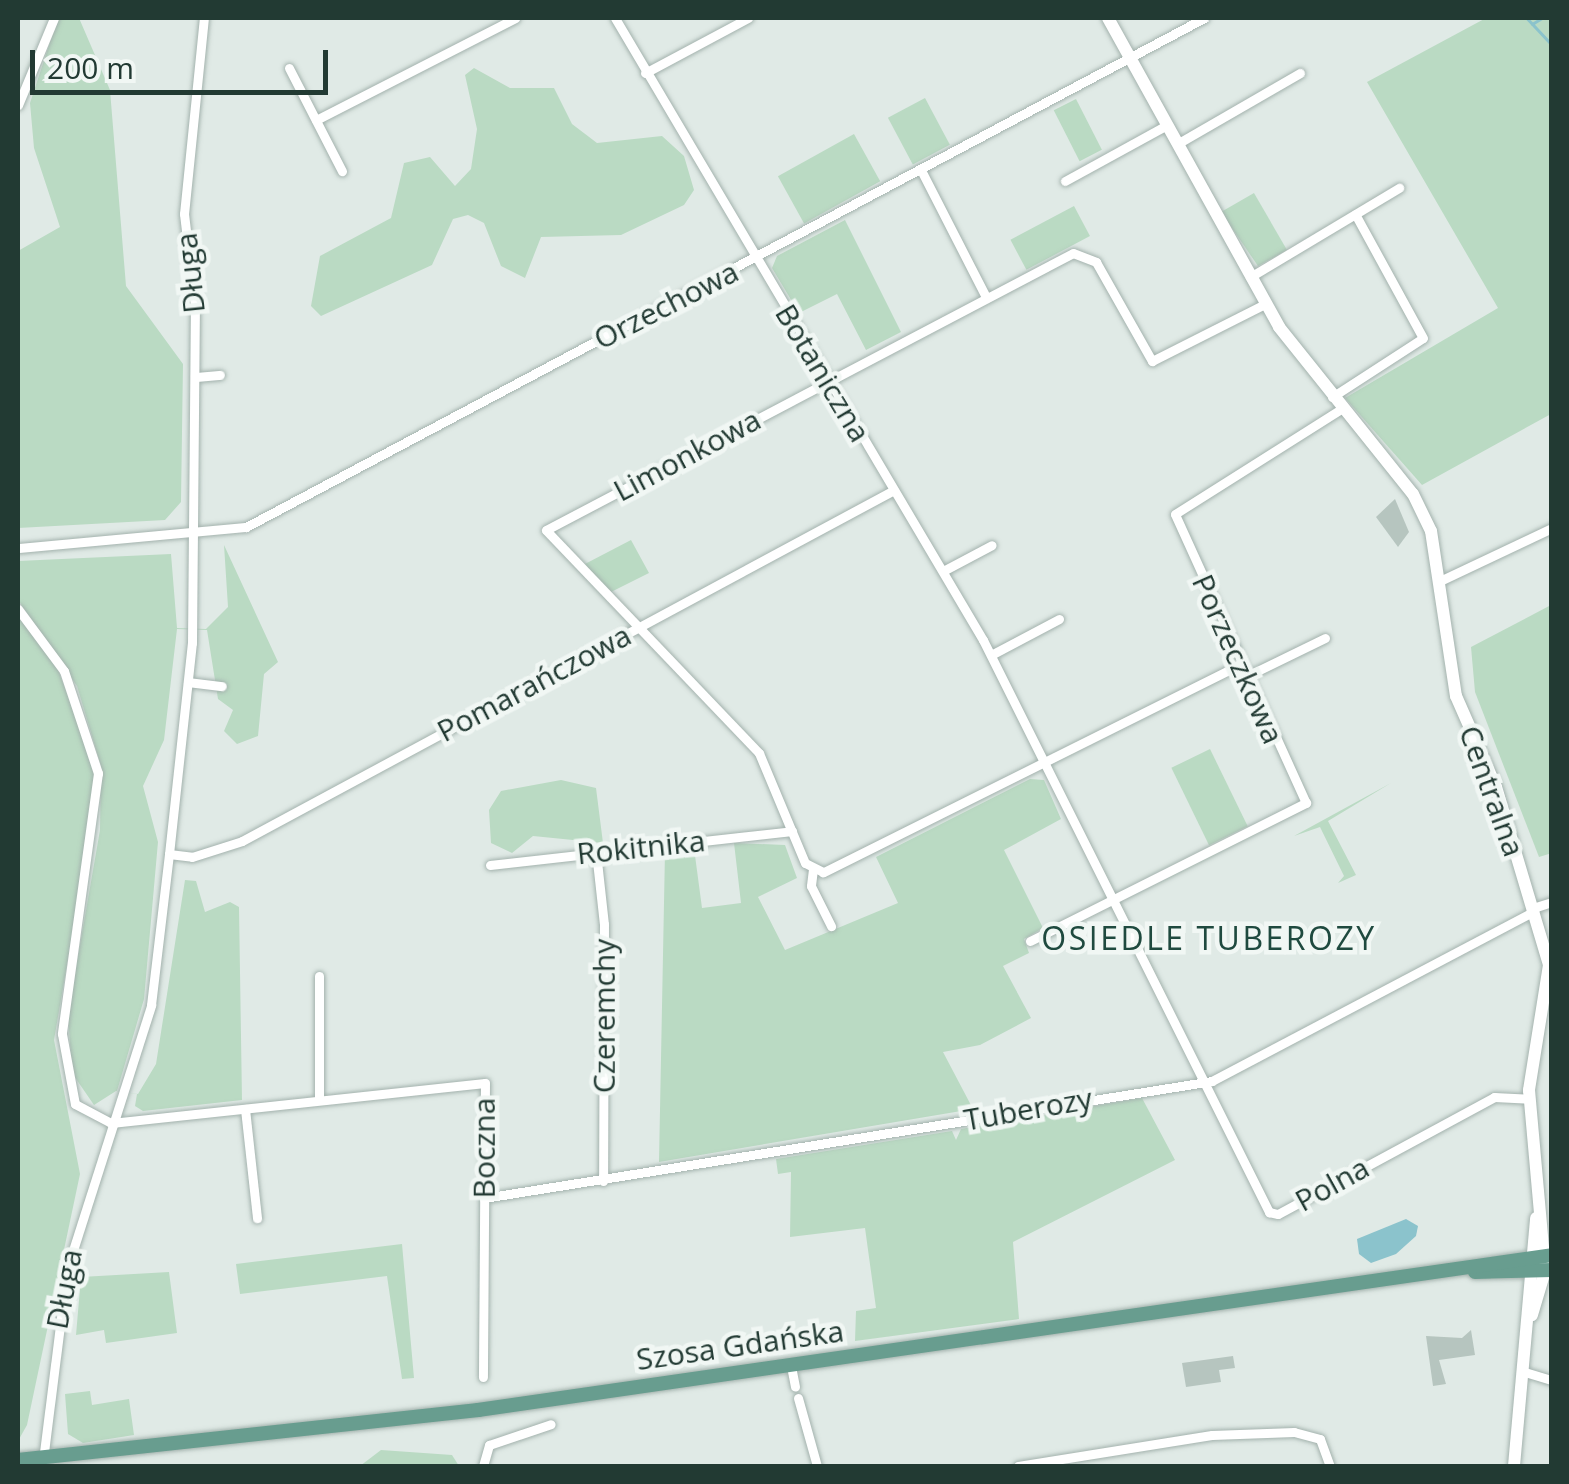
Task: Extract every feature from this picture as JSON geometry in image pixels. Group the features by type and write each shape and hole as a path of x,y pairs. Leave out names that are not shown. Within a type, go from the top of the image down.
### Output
{"main road":[{"name":"Szosa Gdańska","path":"18,1460 43,1464 1542,1264"}],"street":[{"path":"18,105 54,18"},
{"name":"Długa","path":"43,1464 67,1268 151,1005 188,682 195,378 184,214 204,18"},
{"path":"316,120 515,18"},
{"name":"Botaniczna","path":"615,18 752,261 828,380 991,655 1201,1082"},
{"path":"645,72 748,18"},
{"name":"Centralna","path":"1108,18 1134,57 1177,144 1266,304 1332,398 1418,502 1442,580 1456,696 1496,788 1548,964 1545,1026 1529,1099 1543,1226 1542,1264 1514,1466"},
{"name":"Orzechowa","path":"18,548 246,527 922,172 1204,18"},
{"path":"289,68 342,171"},
{"path":"1177,144 1300,73"},
{"path":"1065,180 1167,124"},
{"path":"922,172 986,297"},
{"path":"1250,277 1399,188"},
{"path":"1332,398 1424,338 1355,214"},
{"name":"Limonkowa","path":"638,629 546,530 986,297 1086,254 1152,361 1266,304"},
{"path":"195,378 220,376"},
{"name":"Porzeczkowa","path":"1111,901 1306,803 1244,677 1175,514 1342,409"},
{"name":"Pomarańczowa","path":"168,854 192,857 242,841 894,490"},
{"path":"1442,580 1552,528"},
{"path":"943,571 992,545"},
{"path":"18,609 79,703 99,794 67,968 64,1072 75,1104 111,1123"},
{"path":"991,655 1059,619"},
{"path":"638,629 759,753 792,831 818,870"},
{"path":"1244,677 1325,638"},
{"path":"831,926 810,886 818,870 1045,765 1239,664"},
{"path":"188,682 222,686"},
{"name":"Rokitnika","path":"490,865 792,831"},
{"name":"Czeremchy","path":"596,852 604,924 603,1181"},
{"path":"1030,941 1111,901"},
{"name":"Tuberozy","path":"484,1198 1201,1082 1552,902"},
{"path":"319,976 319,1100"},
{"name":"Polna","path":"1201,1082 1273,1214 1506,1096 1529,1099"},
{"name":"Boczna","path":"111,1123 485,1083 483,1378"},
{"path":"245,1109 256,1218"},
{"path":"791,1366 796,1387"},
{"path":"1526,1372 1552,1380"},
{"path":"798,1398 817,1466"},
{"path":"483,1466 490,1445 551,1424"},
{"path":"1018,1466 1212,1435 1294,1432 1320,1439 1330,1466"}],"green space":[{"path":"58,18 79,18 110,90 126,286 183,364 181,502 165,520 18,528 18,251 60,227 34,148 30,103"},
{"path":"1486,18 1551,18 1551,414 1422,485 1345,398 1498,308 1367,82"},
{"path":"474,68 510,88 554,88 572,124 597,143 662,136 684,156 694,190 684,205 621,235 541,237 525,278 501,266 484,223 468,215 453,219 432,265 321,316 311,306 320,256 391,218 404,163 430,157 455,186 471,169 477,129 465,75"},
{"path":"925,98 950,145 913,165 888,118"},
{"path":"1076,99 1102,150 1080,161 1054,110"},
{"path":"854,134 880,181 804,223 778,176"},
{"path":"1254,193 1287,250 1258,266 1221,212"},
{"path":"1074,206 1090,236 1026,270 1010,240"},
{"path":"845,220 901,332 866,350 837,294 799,313 772,268 777,256"},
{"path":"631,540 649,573 611,592 583,565"},
{"path":"224,545 278,662 264,674 258,736 237,744 224,731 233,710 218,699 207,630 177,629 164,740 143,786 158,842 144,999 117,1091 138,1094 156,1064 185,880 196,881 205,912 230,902 239,907 242,1100 143,1111 135,1106 137,1094 116,1091 94,1105 72,1073 68,1014 100,830 101,767 54,1040 80,1174 27,1425 18,1441 18,616 57,667 95,769 101,766 77,686 18,600 18,561 171,554 177,628 206,629 228,607"},
{"path":"1551,605 1552,853 1539,857 1475,692 1471,647"},
{"path":"1210,749 1248,826 1209,845 1171,768"},
{"path":"1030,779 1044,780 1061,819 1004,850 1043,928 1024,939 1029,953 1003,966 1031,1018 980,1045 943,1052 973,1109 659,1162 665,851 694,848 702,908 741,903 734,843 785,845 797,878 758,897 785,950 898,903 876,857"},
{"path":"561,780 596,788 603,843 533,836 512,853 491,843 489,810 501,791"},
{"path":"1391,783 1328,821 1356,875 1338,883 1344,876 1320,827 1294,836"},
{"path":"1142,1098 1175,1160 1013,1242 1019,1319 855,1341 856,1311 876,1308 865,1228 790,1237 791,1172 778,1174 776,1159 952,1131 956,1140 961,1129"},
{"path":"402,1244 414,1378 402,1379 387,1276 240,1294 236,1264"},
{"path":"169,1272 177,1333 106,1343 104,1330 76,1335 81,1277"},
{"path":"90,1391 92,1405 129,1399 134,1435 83,1443 68,1434 65,1394"},
{"path":"381,1450 452,1455 459,1466 360,1466"}],"water":[{"path":"1406,1219 1418,1226 1416,1236 1396,1254 1371,1263 1359,1254 1357,1239"}],"building":[{"path":"1395,499 1409,532 1398,547 1376,517"},
{"path":"1471,1330 1475,1355 1439,1360 1446,1384 1433,1386 1426,1336 1462,1338"},
{"path":"1233,1356 1235,1368 1219,1370 1221,1382 1186,1387 1182,1363"}],"waterway":[{"path":"1527,18 1552,45"},
{"path":"1532,24 1542,18"}],"district":[{"name":"OSIEDLE TUBEROZY","path":"1209,938"}]}
